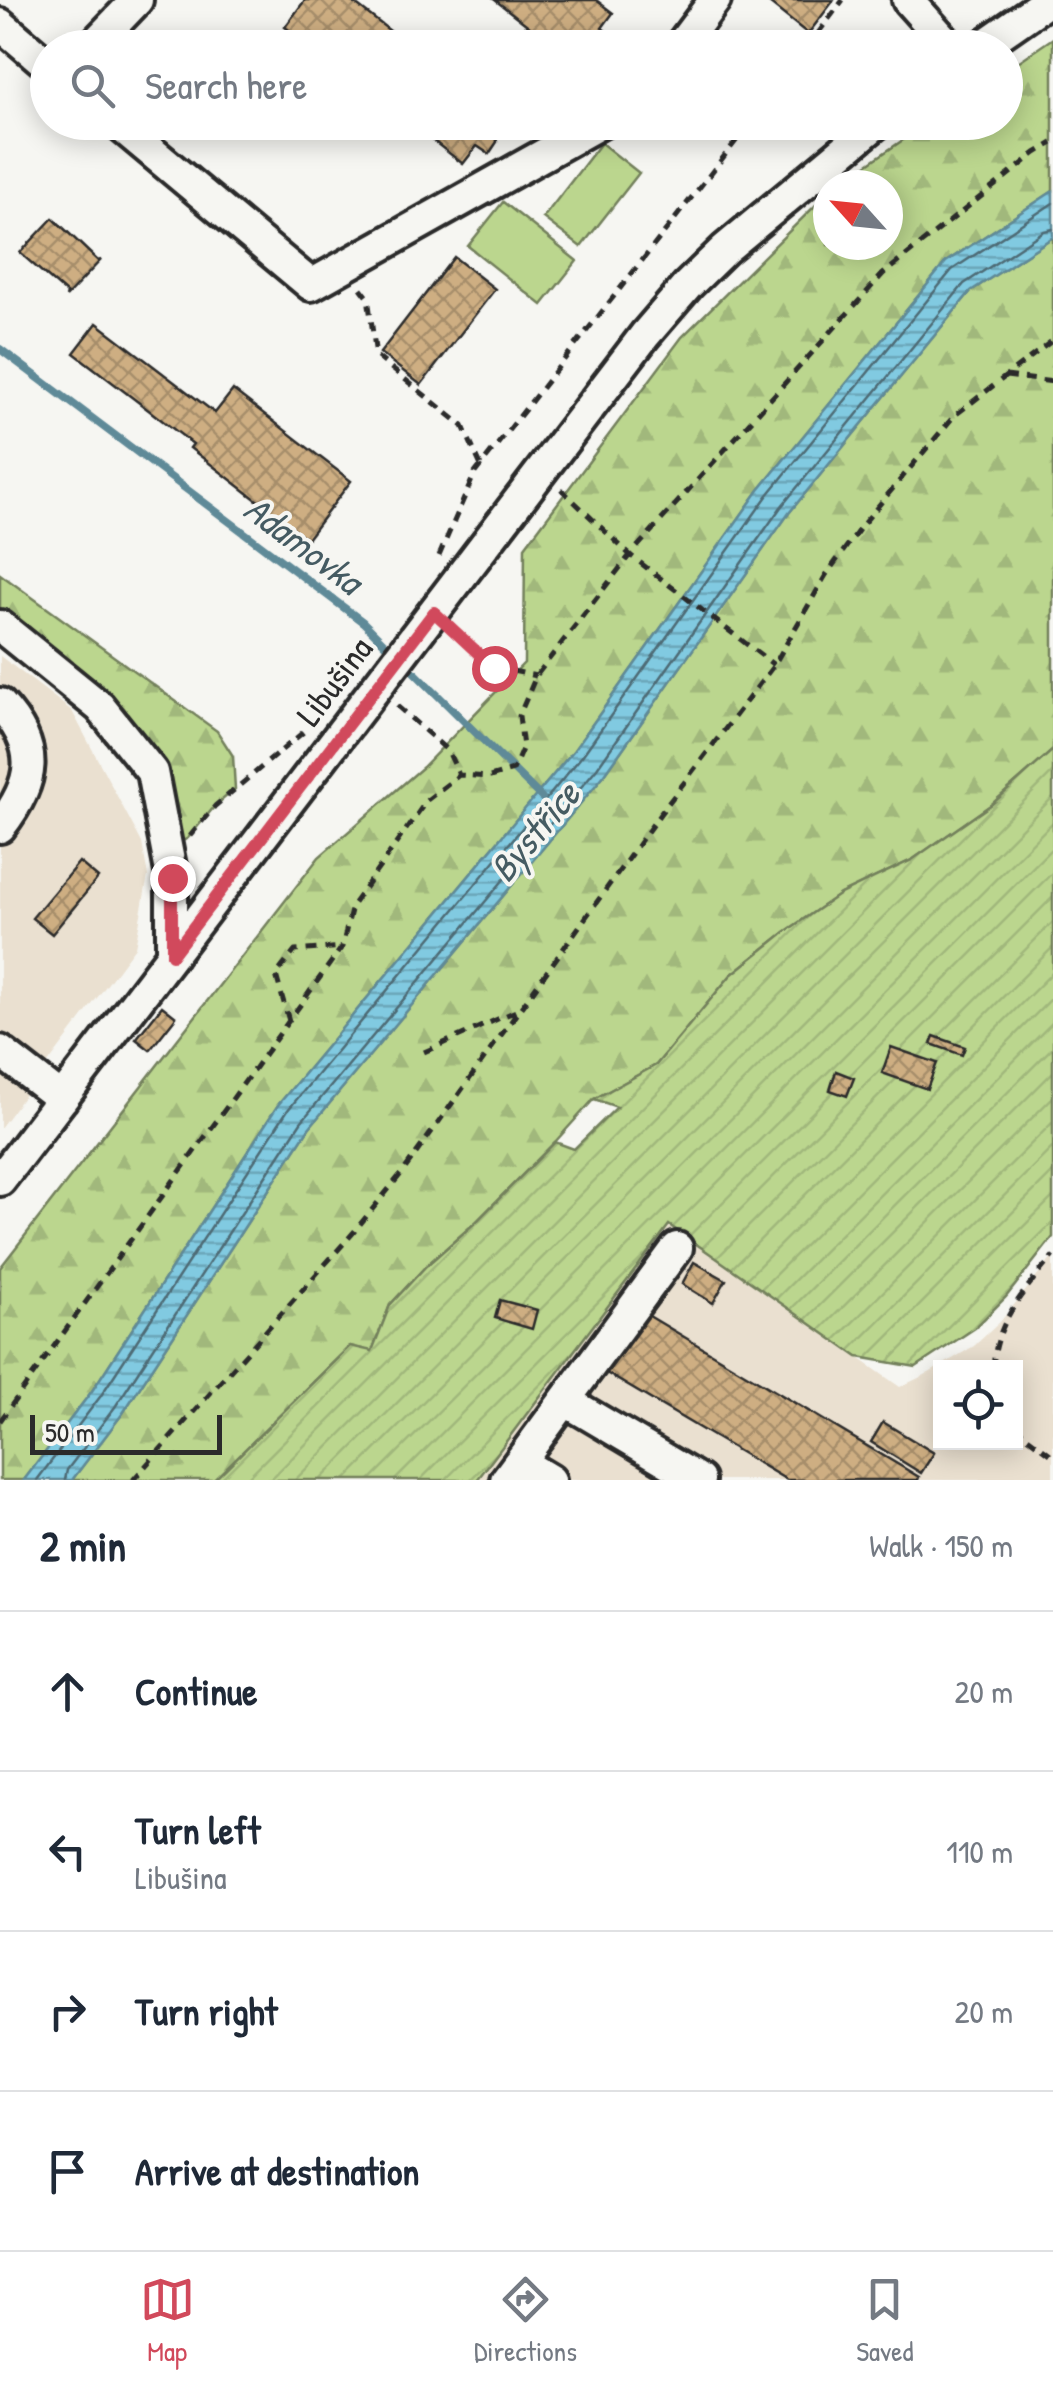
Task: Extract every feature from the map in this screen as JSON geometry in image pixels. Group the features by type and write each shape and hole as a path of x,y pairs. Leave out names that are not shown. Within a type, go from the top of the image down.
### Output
{"street":[{"path":"109,30 137,0"},
{"path":"692,30 715,0"},
{"path":"1006,30 1048,0"},
{"path":"915,2 938,30"},
{"path":"0,24 30,50"},
{"path":"138,140 312,285 570,140"},
{"name":"Libušina","path":"0,1180 645,335 725,249 856,140"},
{"path":"0,626 100,707 152,772 172,878 172,955"},
{"path":"0,704 13,718 24,740 29,764 26,789 0,827"},
{"path":"0,1051 62,1098"},
{"path":"550,1480 513,1471 676,1248"},
{"path":"566,1401 699,1480"}],"path":[{"path":"821,30 843,0"},
{"path":"437,560 476,473 737,140"},
{"path":"0,1421 342,947 352,906 427,800 459,775 490,777 513,770 524,748 519,716 536,676 630,555 883,274 1036,152 1053,143"},
{"path":"343,268 368,297 376,356 463,426 481,466"},
{"path":"133,1480 405,1169 660,814 774,666 826,575 863,524 954,416 1053,340"},
{"path":"1006,376 1053,382"},
{"path":"541,471 630,555 774,666"},
{"path":"434,612 494,668 536,676"},
{"path":"379,684 448,751 459,775"},
{"path":"168,849 188,838 215,806 308,728"},
{"path":"288,1021 276,975 296,951 342,947"},
{"path":"424,1052 521,1009"},
{"path":"994,1360 996,1340 1005,1319 1053,1256"},
{"path":"1023,1433 1053,1456"}],"shaded area":[{"path":"0,656 72,711 142,843 148,876 135,947 0,1128"},
{"path":"669,1225 900,1387 933,1371 933,1450 1023,1450 1023,1360 951,1360 974,1346 1000,1322 1053,1257 1053,1480 477,1480"}],"green space":[{"path":"1053,38 1053,191 946,262 759,490 574,750 278,1105 92,1391 24,1480 0,1480 0,1268 319,857 423,767 524,663 525,547 682,337 813,208 813,260 903,260 903,170 859,170 903,140 1023,140 1023,58"},
{"path":"601,143 639,173 581,247 543,218"},
{"path":"503,202 577,261 542,305 468,246"},
{"path":"1053,237 1053,750 992,804 912,860 840,894 731,975 656,1065 594,1099 477,1221 426,1266 390,1305 372,1352 350,1346 214,1480 72,1480 123,1413 309,1128 605,774 789,513 971,291"},
{"path":"0,574 217,731 233,756 235,789 188,838 168,849 152,772 0,614"},
{"path":"1053,750 1053,1237 1006,1297 975,1328 916,1367 858,1357 669,1225 477,1480 214,1480 350,1346 372,1351 390,1305 426,1266 555,1142 574,1149 617,1107 594,1099 656,1065 731,975 840,894 912,860 992,804"}],"water":[{"name":"Bystřice","path":"1053,191 1053,237 971,291 789,513 605,774 309,1128 123,1413 72,1480 24,1480 92,1391 278,1105 574,750 759,490 946,262"}],"building":[{"path":"305,0 350,0 389,30 289,30 285,27"},
{"path":"495,0 596,0 613,13 602,28 605,30 534,30"},
{"path":"834,0 811,30 803,30 769,3"},
{"path":"432,140 497,140 489,154 477,146 463,164"},
{"path":"53,218 101,260 66,297 20,253"},
{"path":"454,257 495,289 421,385 380,353"},
{"path":"97,323 215,413 233,390 351,481 307,539 190,448 193,444 74,353"},
{"path":"79,862 98,878 52,934 32,918"},
{"path":"162,1006 176,1017 150,1050 136,1039"},
{"path":"934,1036 965,1047 962,1055 931,1044"},
{"path":"891,1047 937,1063 927,1089 882,1073"},
{"path":"836,1071 854,1078 847,1096 830,1090"},
{"path":"694,1262 726,1280 713,1303 682,1284"},
{"path":"500,1300 537,1310 532,1329 495,1318"},
{"path":"639,1310 919,1477 918,1480 787,1480 603,1371"},
{"path":"883,1422 934,1453 921,1473 871,1442"}],"waterway":[{"name":"Adamovka","path":"0,349 363,622 392,651"},
{"name":"Adamovka","path":"406,664 542,798"}],"route":[{"path":"172,878 172,955 434,612 494,668"}]}
